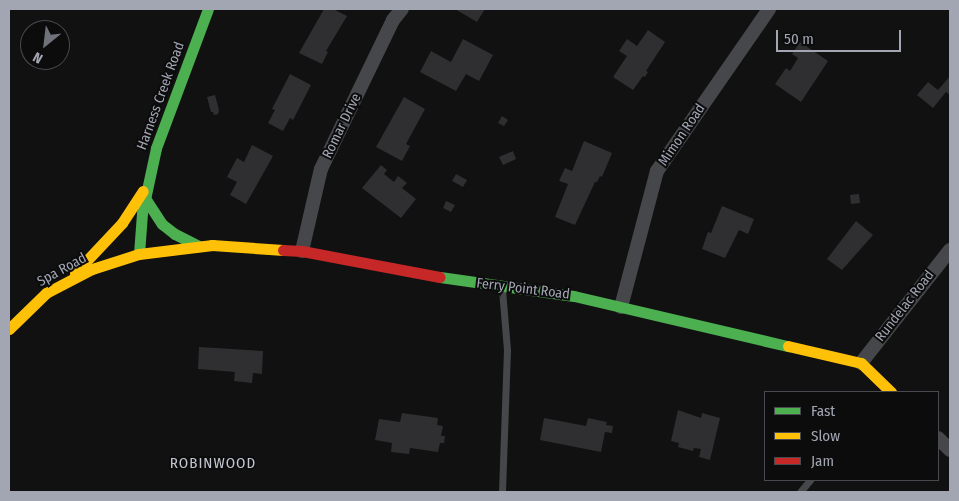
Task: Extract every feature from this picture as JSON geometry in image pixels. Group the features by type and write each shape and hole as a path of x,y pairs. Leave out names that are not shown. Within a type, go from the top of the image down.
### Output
{"street":[{"name":"Harness Creek Road","path":"139,254 144,198 156,148 208,9"},
{"name":"Romar Drive","path":"302,251 321,169 394,20 402,9"},
{"name":"Mimon Road","path":"621,307 657,171 769,9"},
{"path":"67,282 122,223 147,186"},
{"path":"144,198 162,224 175,234 199,246"},
{"name":"Ferry Point Road","path":"139,254 212,245 302,251 453,280 574,296 861,363"},
{"name":"Rundelac Road","path":"861,363 950,250"},
{"name":"Spa Road","path":"9,329 46,293 92,269 139,254"},
{"path":"861,363 883,390"},
{"path":"939,439 950,450"}],"lane":[{"path":"502,286 507,350 502,492"},
{"path":"800,492 809,481"}],"building":[{"path":"324,9 333,9 347,16 326,51 328,52 322,64 299,53"},
{"path":"455,9 485,9 477,22"},
{"path":"648,30 665,42 646,71 648,72 645,77 643,76 633,90 613,77 627,56 619,51 627,39 637,46"},
{"path":"463,39 493,55 479,81 466,74 456,91 420,72 431,51 451,62"},
{"path":"800,42 828,61 801,102 775,84 786,68 790,71 798,58 792,54"},
{"path":"290,74 311,85 293,120 290,118 283,131 268,123 275,110 272,109"},
{"path":"950,76 950,95 946,92 933,108 917,95 928,82 938,90"},
{"path":"215,95 219,110 218,114 214,115 211,112 207,97"},
{"path":"404,97 425,109 406,144 410,146 402,161 376,147"},
{"path":"502,116 508,120 504,126 498,123"},
{"path":"584,141 612,153 602,177 600,176 597,182 595,182 575,225 555,217 568,184 559,181 565,168 572,171"},
{"path":"252,145 273,156 246,204 230,195 237,182 227,177 237,158 244,162"},
{"path":"513,151 516,159 503,165 499,157"},
{"path":"381,165 387,170 384,174 394,182 398,176 407,183 402,188 416,199 401,218 362,188"},
{"path":"456,174 467,180 463,187 452,181"},
{"path":"859,194 860,203 851,204 850,195"},
{"path":"446,201 455,205 451,212 443,208"},
{"path":"722,206 754,219 748,234 739,230 725,258 702,249 708,232 711,233"},
{"path":"856,221 873,235 842,270 827,259"},
{"path":"199,347 263,351 262,374 253,373 252,383 234,381 235,372 198,369"},
{"path":"678,410 701,418 702,413 720,418 710,460 699,457 701,449 694,448 693,451 678,447 679,443 671,441"},
{"path":"402,413 438,418 437,425 443,426 441,436 445,436 444,443 440,443 438,452 410,448 409,454 391,452 392,443 375,440 379,419 400,422"},
{"path":"544,418 586,426 588,418 607,422 606,425 613,426 612,433 605,432 601,452 540,440"}],"traffic: fast":[{"path":"139,254 142,213 156,148 208,9"},
{"path":"145,198 162,224 175,234 199,246"},
{"path":"440,277 574,296 788,346"}],"traffic: slow":[{"path":"75,273 122,223 143,191"},
{"path":"9,329 46,293 92,269 139,254 212,245 283,250"},
{"path":"788,346 861,363 890,391"}],"traffic: jam":[{"path":"283,250 302,251 440,277"}],"district":[{"name":"ROBINWOOD","path":"213,464"}]}
